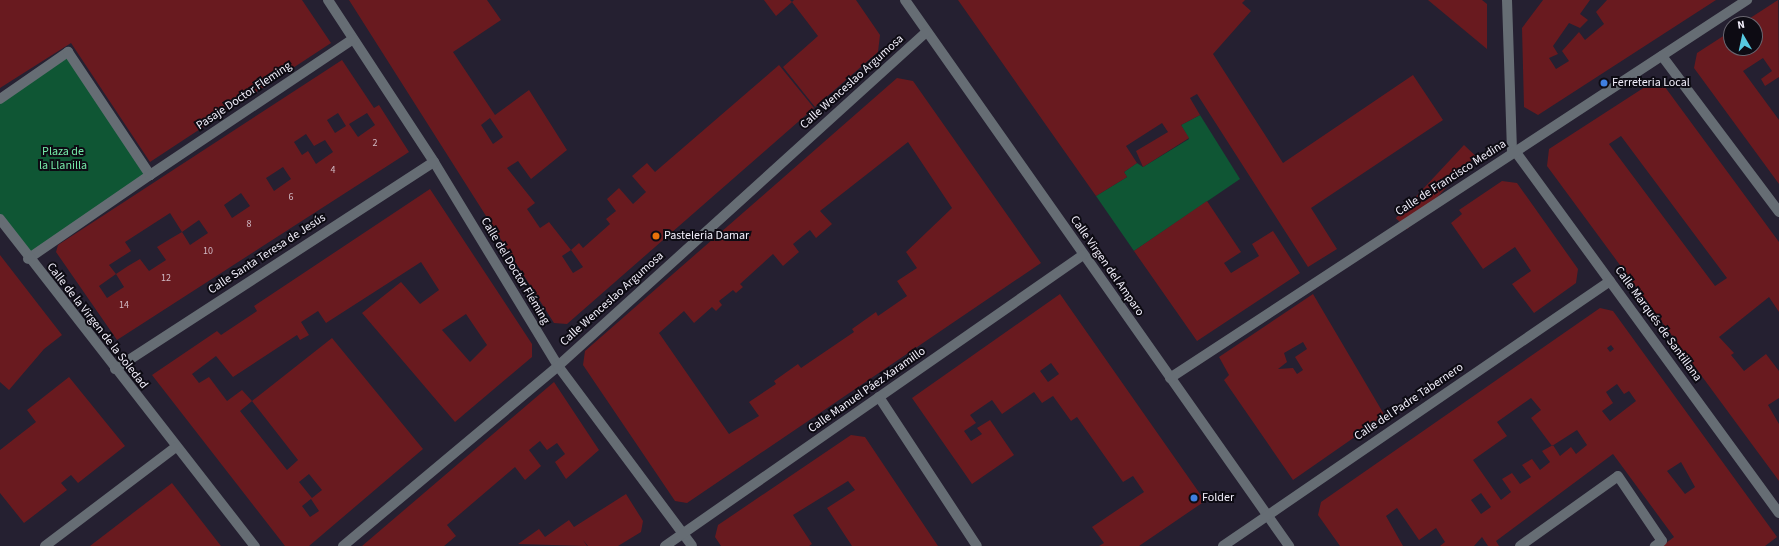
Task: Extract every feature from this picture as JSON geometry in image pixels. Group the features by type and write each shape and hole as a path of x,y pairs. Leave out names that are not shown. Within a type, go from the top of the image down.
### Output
{"street":[{"name":"Calle del Doctor Fléming","path":"328,0 434,162 558,366 692,546"},
{"name":"Calle Virgen del Amparo","path":"905,0 926,32 1289,546"},
{"path":"1507,0 1514,152"},
{"name":"Calle de Francisco Medina","path":"1170,378 1747,0"},
{"name":"Calle Wenceslao Argumosa","path":"343,546 558,366 926,32"},
{"name":"Pasaje Doctor Fleming","path":"150,175 353,39"},
{"path":"0,99 68,52 150,175 28,259"},
{"path":"1662,56 1779,212"},
{"name":"Calle Marqués de Santillana","path":"1514,152 1779,513"},
{"name":"Calle Santa Teresa de Jesús","path":"115,369 434,162"},
{"name":"Calle de la Virgen de la Soledad","path":"0,220 28,259 255,546"},
{"name":"Calle Manuel Páez Xaramillo","path":"665,546 1083,255"},
{"name":"Calle del Padre Tabernero","path":"1223,546 1610,281"},
{"path":"879,397 977,546"},
{"path":"45,546 176,447"},
{"path":"1520,546 1618,476 1662,541 1655,546"}],"green space":[{"name":"Plaza de la Llanilla","path":"68,52 150,175 28,259 0,219 0,99"},
{"path":"1200,115 1240,179 1134,251 1096,196 1127,177 1124,172 1137,163 1143,167 1189,139 1181,125"}],"building":[{"path":"0,0 302,0 331,43 150,162 71,43 0,88"},
{"path":"349,0 487,0 501,20 453,52 495,115 529,90 567,150 531,179 518,161 507,168 535,203 527,209 540,228 549,222 571,250 579,243 583,248 610,224 606,219 616,211 607,199 619,188 633,204 646,192 632,176 647,163 655,172 779,65 814,108 567,324 554,323","holes":["490,118 503,137 493,144 481,125","571,250 583,267 573,273 562,256"]},
{"path":"764,0 790,0 792,2 776,16"},
{"path":"794,0 856,0 880,35 878,52 815,107 783,67 818,36 792,2"},
{"path":"958,0 1245,0 1242,3 1251,11 1213,54 1283,163 1413,75 1443,120 1311,208 1337,249 1308,267 1197,94 1190,98 1200,115 1181,125 1189,138 1143,167 1136,151 1168,132 1162,123 1126,146 1137,163 1124,172 1127,177 1096,196"},
{"path":"1428,0 1482,0 1487,4 1487,49"},
{"path":"1543,0 1590,0 1580,14 1588,20 1580,28 1569,23 1553,46 1558,54 1549,58 1556,69 1569,61 1562,51 1579,32 1585,40 1604,24 1596,12 1607,0 1716,0 1538,115 1524,107 1522,28"},
{"path":"1778,0 1779,77 1765,86 1761,79 1772,71 1763,58 1743,71 1779,120 1779,184 1694,68 1697,53 1723,36 1723,56 1763,56 1763,16 1753,16"},
{"path":"342,60 374,108 379,105 409,152 117,340 56,252 58,245","holes":["338,113 346,126 335,133 327,120","367,113 375,125 358,137 349,124","306,134 314,146 325,140 333,152 316,164 308,151 302,155 294,142","283,167 291,179 274,191 266,178","241,193 250,206 232,218 224,205","170,213 182,232 157,247 166,260 149,271 140,259 116,274 109,265 131,251 125,242","199,220 208,233 190,245 182,232","116,274 124,287 107,298 99,286"]},
{"path":"897,78 913,81 1041,263 687,503 675,501 583,365 585,351","holes":["908,142 952,208 906,252 917,268 897,281 907,296 878,316 876,312 852,329 854,332 801,368 798,364 774,381 776,384 749,402 759,416 729,434 659,333 684,311 694,323 712,307 716,311 722,305 719,301 733,290 736,293 743,287 740,284 773,254 783,266 799,252 793,244 810,230 816,238 832,224 820,211"]},
{"path":"1648,85 1665,87 1779,242 1779,312 1769,297 1719,337 1734,353 1731,355 1744,371 1766,354 1779,371 1779,398 1768,405 1779,424 1779,481 1547,166 1549,149","holes":["1621,136 1727,278 1715,286 1609,144"]},
{"path":"1464,145 1476,156 1408,229 1396,218"},
{"path":"1502,181 1517,183 1578,269 1576,283 1534,313 1512,284 1531,271 1515,247 1483,269 1451,223 1462,214 1459,210"},
{"path":"430,189 532,344 532,357 455,422 362,313 401,282 420,304 439,290 421,262 326,323 318,311 301,322 309,335 300,340 297,335 233,377 216,356 192,374 199,383 209,377 227,401 242,390 252,401 332,338 423,449 309,546 285,546 152,375 217,331 221,335 257,311 254,306","holes":["466,314 487,345 470,362 442,330","252,401 298,460 287,470 240,411","309,474 322,490 312,498 299,482","311,499 319,511 310,517 302,506"]},
{"path":"1207,201 1241,252 1224,263 1231,273 1259,256 1252,244 1273,231 1300,273 1197,341 1134,251"},
{"path":"0,255 62,335 44,349 9,390 0,382"},
{"path":"1060,294 1205,501 1139,546 1099,546 1104,543 1092,527 1144,492 1133,476 1123,482 1077,417 1071,421 1053,396 1042,403 1034,392 1002,414 992,400 970,415 976,423 964,431 971,441 982,434 977,428 990,420 1014,455 972,484 912,398","holes":["1051,363 1059,374 1048,382 1040,371"]},
{"path":"1313,294 1385,416 1293,480 1224,380 1229,375 1219,357","holes":["1303,342 1307,349 1295,357 1303,370 1297,374 1293,368 1278,369 1287,362 1284,353"]},
{"path":"1600,308 1613,311 1777,537 1765,546 1662,546 1674,537 1613,454 1496,541 1499,546 1488,546 1482,537 1474,546 1440,546 1445,542 1436,528 1419,540 1397,508 1386,516 1403,546 1340,546 1318,515 1321,502","holes":["1611,345 1614,349 1610,352 1607,348","1617,384 1624,394 1629,391 1636,401 1610,421 1602,411 1613,403 1606,392","1531,398 1541,410 1531,418 1552,446 1542,451 1550,462 1540,470 1532,459 1522,465 1531,477 1520,484 1512,473 1502,479 1511,492 1501,500 1473,460 1507,436 1497,422","1577,430 1587,445 1576,454 1571,447 1560,456 1553,445","1681,462 1695,487 1685,494 1667,471","1481,493 1491,507 1481,514 1471,500"]},
{"path":"69,377 125,446 78,483 71,475 61,483 67,490 24,523 0,493 0,450 36,422 27,410"},
{"path":"554,382 599,450 566,479 555,462 565,454 557,443 547,450 540,441 529,450 541,466 525,480 515,467 447,525 456,536 444,546 362,546"},
{"path":"851,435 865,437 938,546 852,546 827,508 855,490 848,481 793,515 812,544 809,546 721,546 715,537 718,525"},
{"path":"172,483 221,546 90,546"},
{"path":"626,494 643,521 641,532 618,546 588,546 583,540 587,546 518,544 539,529 545,537 569,520 574,527"}],"place":[{"name":"Ferreteria Local","path":"1604,83"},
{"name":"Pasteleria Damar","path":"656,236"},
{"name":"Folder","path":"1194,498"}]}
